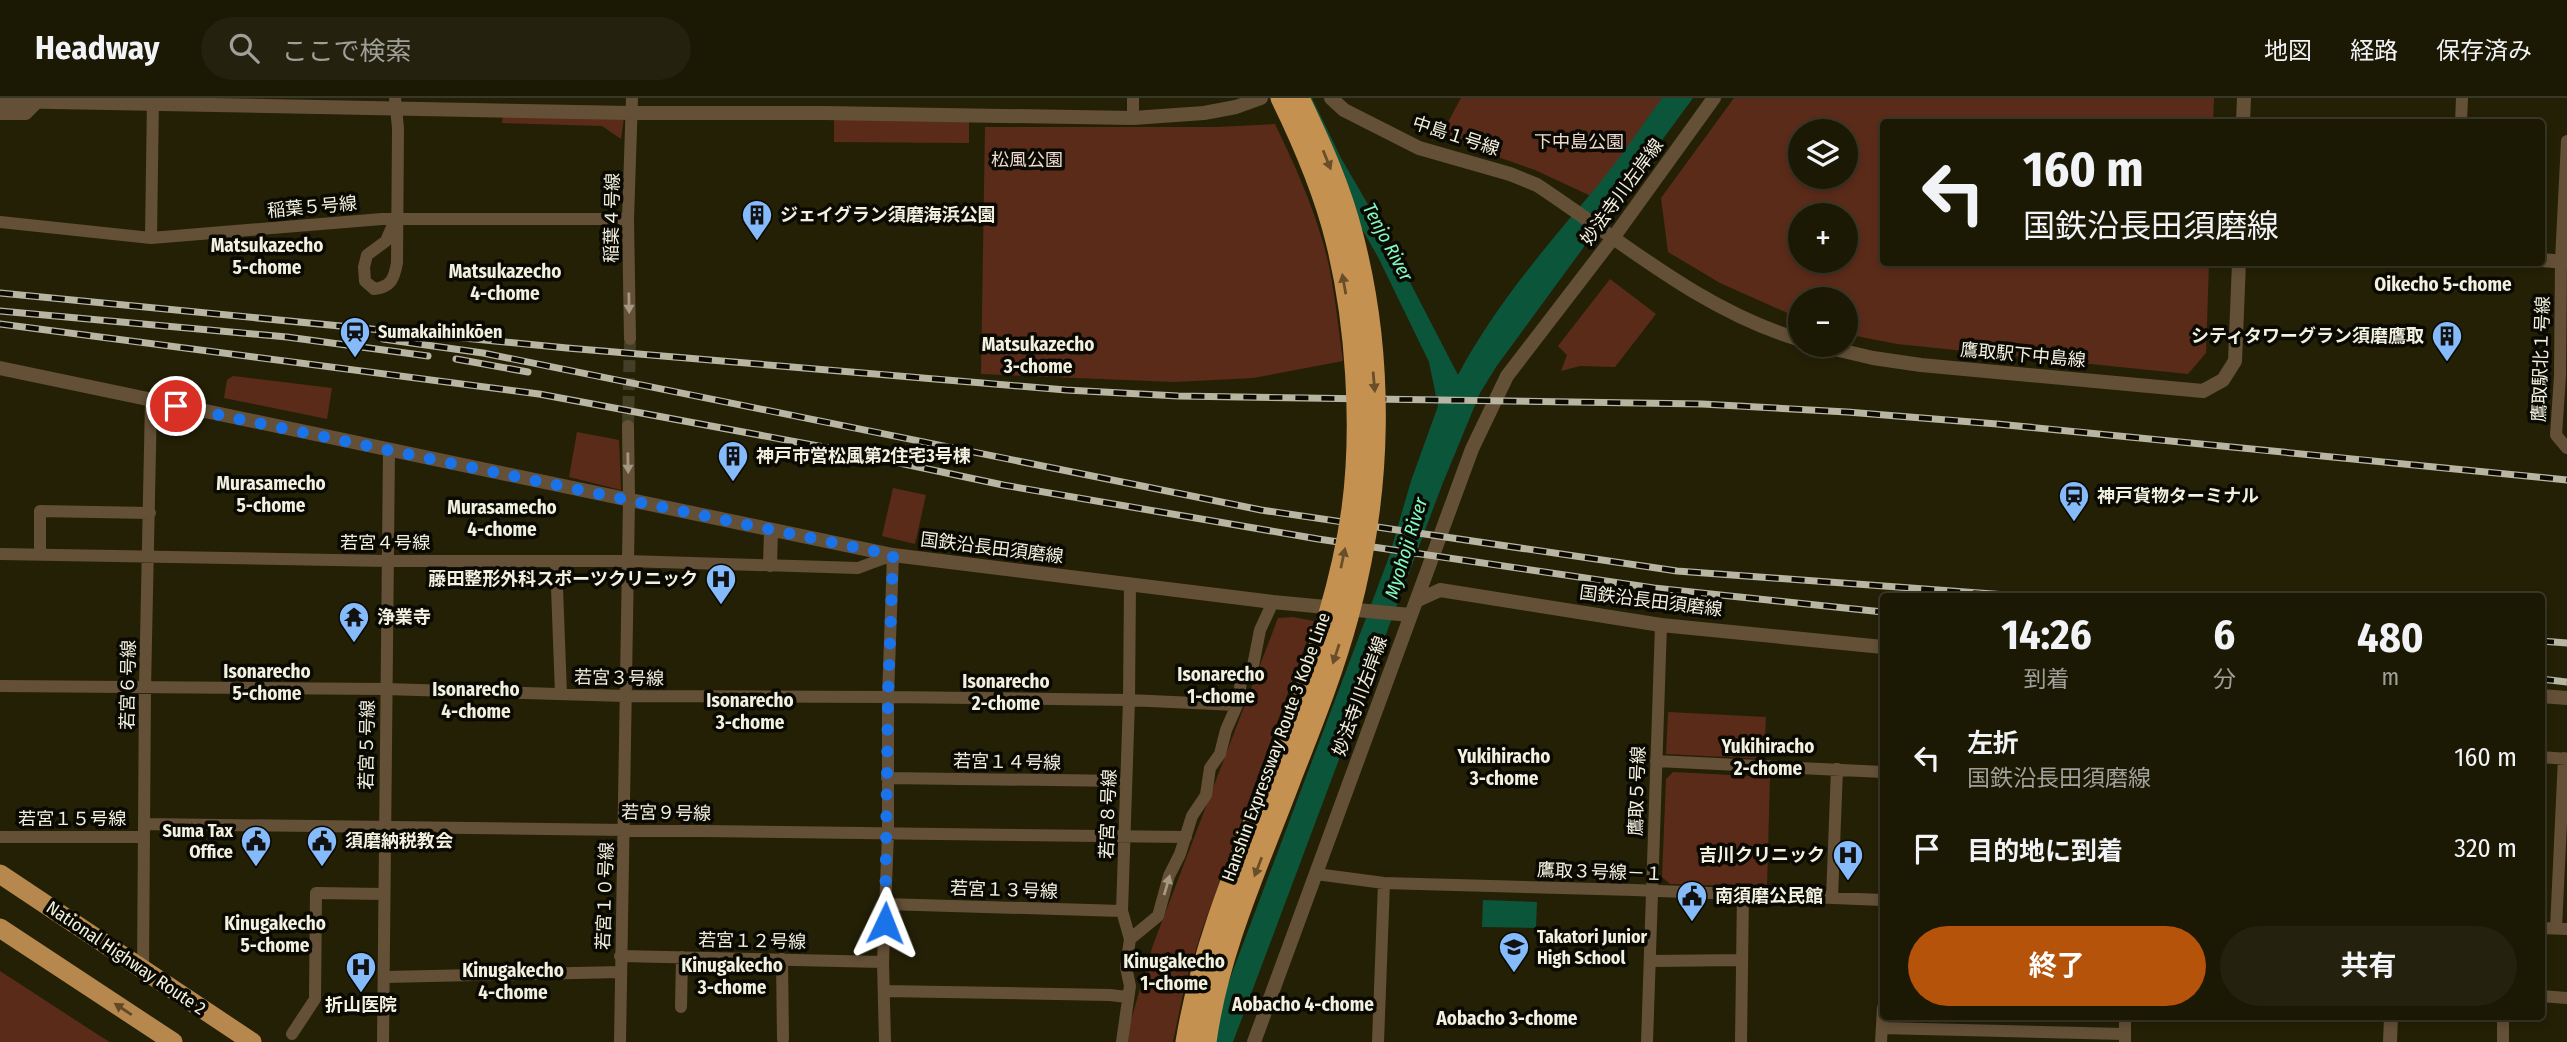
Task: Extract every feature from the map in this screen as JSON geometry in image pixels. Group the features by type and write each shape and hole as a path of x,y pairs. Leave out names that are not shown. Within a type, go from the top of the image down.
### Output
{"highway":[{"name":"Hanshin Expressway Route 3 Kobe Line","path":"1186,1042 1203,964 1293,723 1329,615 1352,508 1356,391 1345,289 1336,240 1324,204 1281,98"},
{"name":"Hanshin Expressway Route 3 Kobe Line","path":"1206,1042 1226,955 1317,711 1348,617 1371,507 1376,453 1375,397 1364,290 1353,235 1337,186 1299,98"},
{"name":"National Highway Route 2","path":"0,874 252,1042"},
{"path":"0,913 51,950 73,976"},
{"path":"0,928 173,1042"}],"street":[{"path":"1133,98 1133,118"},
{"path":"0,101 632,106 824,113 1133,118 1204,113 1234,102 1261,98"},
{"name":"中島１号線","path":"1331,98 1344,110 1419,148 1510,174 1537,185 1613,238"},
{"name":"妙法寺川左岸線","path":"1254,1042 1472,449 1507,376 1613,238 1714,98"},
{"path":"2243,119 2244,98"},
{"path":"2461,119 2462,98"},
{"path":"0,114 26,114 39,101"},
{"path":"151,239 153,101"},
{"path":"395,103 398,128 398,242 394,279 385,288 374,289 365,281 367,255 386,241 396,218"},
{"name":"稲葉４号線","path":"630,339 628,219 632,106"},
{"name":"鷹取駅北１号線","path":"2567,141 2564,376 2556,435 2567,448"},
{"name":"稲葉５号線","path":"0,222 151,239 396,218 628,219"},
{"path":"1613,238 1708,302 1788,336"},
{"path":"2545,260 2564,262"},
{"name":"鷹取駅下中島線","path":"1858,354 1922,365 2203,391 2223,380 2235,361 2239,266"},
{"name":"国鉄沿長田須磨線","path":"0,368 893,555 1273,602 1410,615"},
{"name":"若宮６号線","path":"143,971 151,401"},
{"path":"628,426 629,500"},
{"name":"若宮５号線","path":"383,1042 389,449"},
{"name":"若宮１０号線","path":"620,1042 629,500"},
{"path":"40,554 40,511 150,513"},
{"path":"770,565 771,530"},
{"name":"若宮４号線","path":"0,554 388,561 627,561 858,568 893,555"},
{"path":"885,1042 883,962 893,555"},
{"path":"556,561 561,694"},
{"name":"若宮８号線","path":"1122,1042 1130,986 1126,967 1130,939 1122,911 1129,700 1129,584"},
{"name":"国鉄沿長田須磨線","path":"1416,601 1440,590 1661,625 1880,647"},
{"path":"1130,939 1158,916 1169,876 1192,816 1206,795 1210,768 1220,754 1226,730 1237,705 1241,682 1253,666 1261,630 1273,602"},
{"name":"鷹取５号線","path":"1647,1042 1661,625"},
{"name":"若宮３号線","path":"0,686 385,689 625,696 1129,700 1237,705"},
{"path":"2545,696 2567,698"},
{"path":"2545,757 2566,758 2562,928"},
{"path":"1656,761 1880,772"},
{"path":"1832,898 1837,769"},
{"name":"若宮１４号線","path":"887,778 1126,781"},
{"name":"若宮９号線","path":"145,831 384,826 1186,837"},
{"name":"若宮１５号線","path":"0,837 145,831"},
{"name":"鷹取３号線－１","path":"1316,874 1384,883 1880,900"},
{"path":"1378,1042 1384,883"},
{"path":"292,1034 315,999 316,893 384,894"},
{"path":"1741,1042 1743,894"},
{"name":"若宮１３号線","path":"886,905 1122,911"},
{"name":"若宮１２号線","path":"620,956 883,962"},
{"path":"681,1007 682,957"},
{"path":"782,959 783,1039"},
{"path":"1651,961 1742,960"},
{"path":"384,977 621,972"},
{"path":"885,991 1127,997"},
{"path":"2545,996 2567,998"},
{"path":"1881,1042 1882,1020"},
{"path":"1882,1028 1960,1035 2003,1023 2125,1038 2125,1020"},
{"path":"2390,1042 2391,1020"},
{"path":"2503,1020 2503,1042"}],"green space":[{"name":"下中島公園","path":"1461,98 1666,98 1593,197 1535,170 1440,137"},
{"path":"1734,98 2214,98 2213,119 1880,119 1880,266 2209,266 2206,353 2188,374 1897,344 1858,336 1858,287 1788,287 1788,313 1720,283 1668,252 1661,198"},
{"path":"503,115 624,118 621,139 602,126 502,123"},
{"path":"834,118 969,119 969,143 834,142"},
{"name":"松風公園","path":"1275,124 1301,180 1322,239 1332,284 1343,361 1253,378 1175,382 981,374 985,127 1217,127"},
{"path":"1610,279 1656,314 1615,367 1580,366 1561,371 1567,355 1558,346"},
{"path":"233,376 332,388 327,419 224,398 227,380"},
{"path":"577,432 619,440 621,490 569,477"},
{"path":"893,488 926,495 915,544 882,536"},
{"path":"1293,617 1314,621 1202,930 1185,984 1173,1042 1128,1042 1131,1020 1153,945 1278,618"},
{"path":"1668,712 1766,717 1764,759 1666,754"},
{"path":"1673,772 1770,777 1767,887 1670,884 1662,877 1666,779"},
{"path":"0,971 100,1036 110,1042 0,1042"}],"water":[{"path":"1287,98 1312,98 1341,158 1384,232 1458,375 1486,328 1518,283 1608,173 1662,98 1693,98 1496,367 1480,393 1442,485 1233,1042 1206,1042 1389,557 1411,481 1438,406 1429,362 1378,257"},
{"path":"1483,900 1537,902 1536,928 1482,927"}],"tunnel":[{"path":"628,426 630,339"}],"railway":[{"path":"0,293 567,348 1066,390 1178,396 1702,404 1847,412 1997,424 2567,480"},
{"path":"0,311 287,337 428,356"},
{"path":"0,324 539,394 829,448 1003,485 1318,539 1654,588 1880,612"},
{"path":"383,339 483,353 1261,510 1677,571 1979,593"},
{"path":"456,359 528,372"},
{"path":"2545,641 2567,643"},
{"path":"2545,679 2567,682"}],"place":[{"name":"ジェイグラン須磨海浜公園","path":"757,242"},
{"name":"Sumakaihinkōen","path":"355,359"},
{"name":"シティタワーグラン須磨鷹取","path":"2447,363"},
{"name":"神戸市営松風第2住宅3号棟","path":"733,483"},
{"name":"神戸貨物ターミナル","path":"2074,523"},
{"name":"藤田整形外科スポーツクリニック","path":"721,606"},
{"name":"浄業寺","path":"354,644"},
{"name":"Suma Tax Office","path":"256,868"},
{"name":"須磨納税教会","path":"322,868"},
{"name":"吉川クリニック","path":"1848,882"},
{"name":"南須磨公民館","path":"1692,923"},
{"name":"Takatori Junior High School","path":"1514,974"},
{"name":"折山医院","path":"361,994"}],"district":[{"name":"Matsukazecho 5-chome","path":"267,256"},
{"name":"Matsukazecho 4-chome","path":"505,282"},
{"name":"Oikecho 5-chome","path":"2443,284"},
{"name":"Matsukazecho 3-chome","path":"1038,355"},
{"name":"Murasamecho 5-chome","path":"271,494"},
{"name":"Murasamecho 4-chome","path":"502,518"},
{"name":"Isonarecho 5-chome","path":"267,682"},
{"name":"Isonarecho 1-chome","path":"1221,685"},
{"name":"Isonarecho 2-chome","path":"1006,692"},
{"name":"Isonarecho 4-chome","path":"476,700"},
{"name":"Isonarecho 3-chome","path":"750,711"},
{"name":"Yukihiracho 2-chome","path":"1768,757"},
{"name":"Yukihiracho 3-chome","path":"1504,767"},
{"name":"Kinugakecho 5-chome","path":"275,934"},
{"name":"Kinugakecho 1-chome","path":"1174,972"},
{"name":"Kinugakecho 3-chome","path":"732,976"},
{"name":"Kinugakecho 4-chome","path":"513,981"},
{"name":"Aobacho 4-chome","path":"1303,1004"},
{"name":"Aobacho 3-chome","path":"1507,1018"}],"route":[{"path":"176,406 893,555 885,923"}],"water label":[{"name":"Tenjo River","path":"1388,242"},
{"name":"Myohoji River","path":"1406,548"}]}
